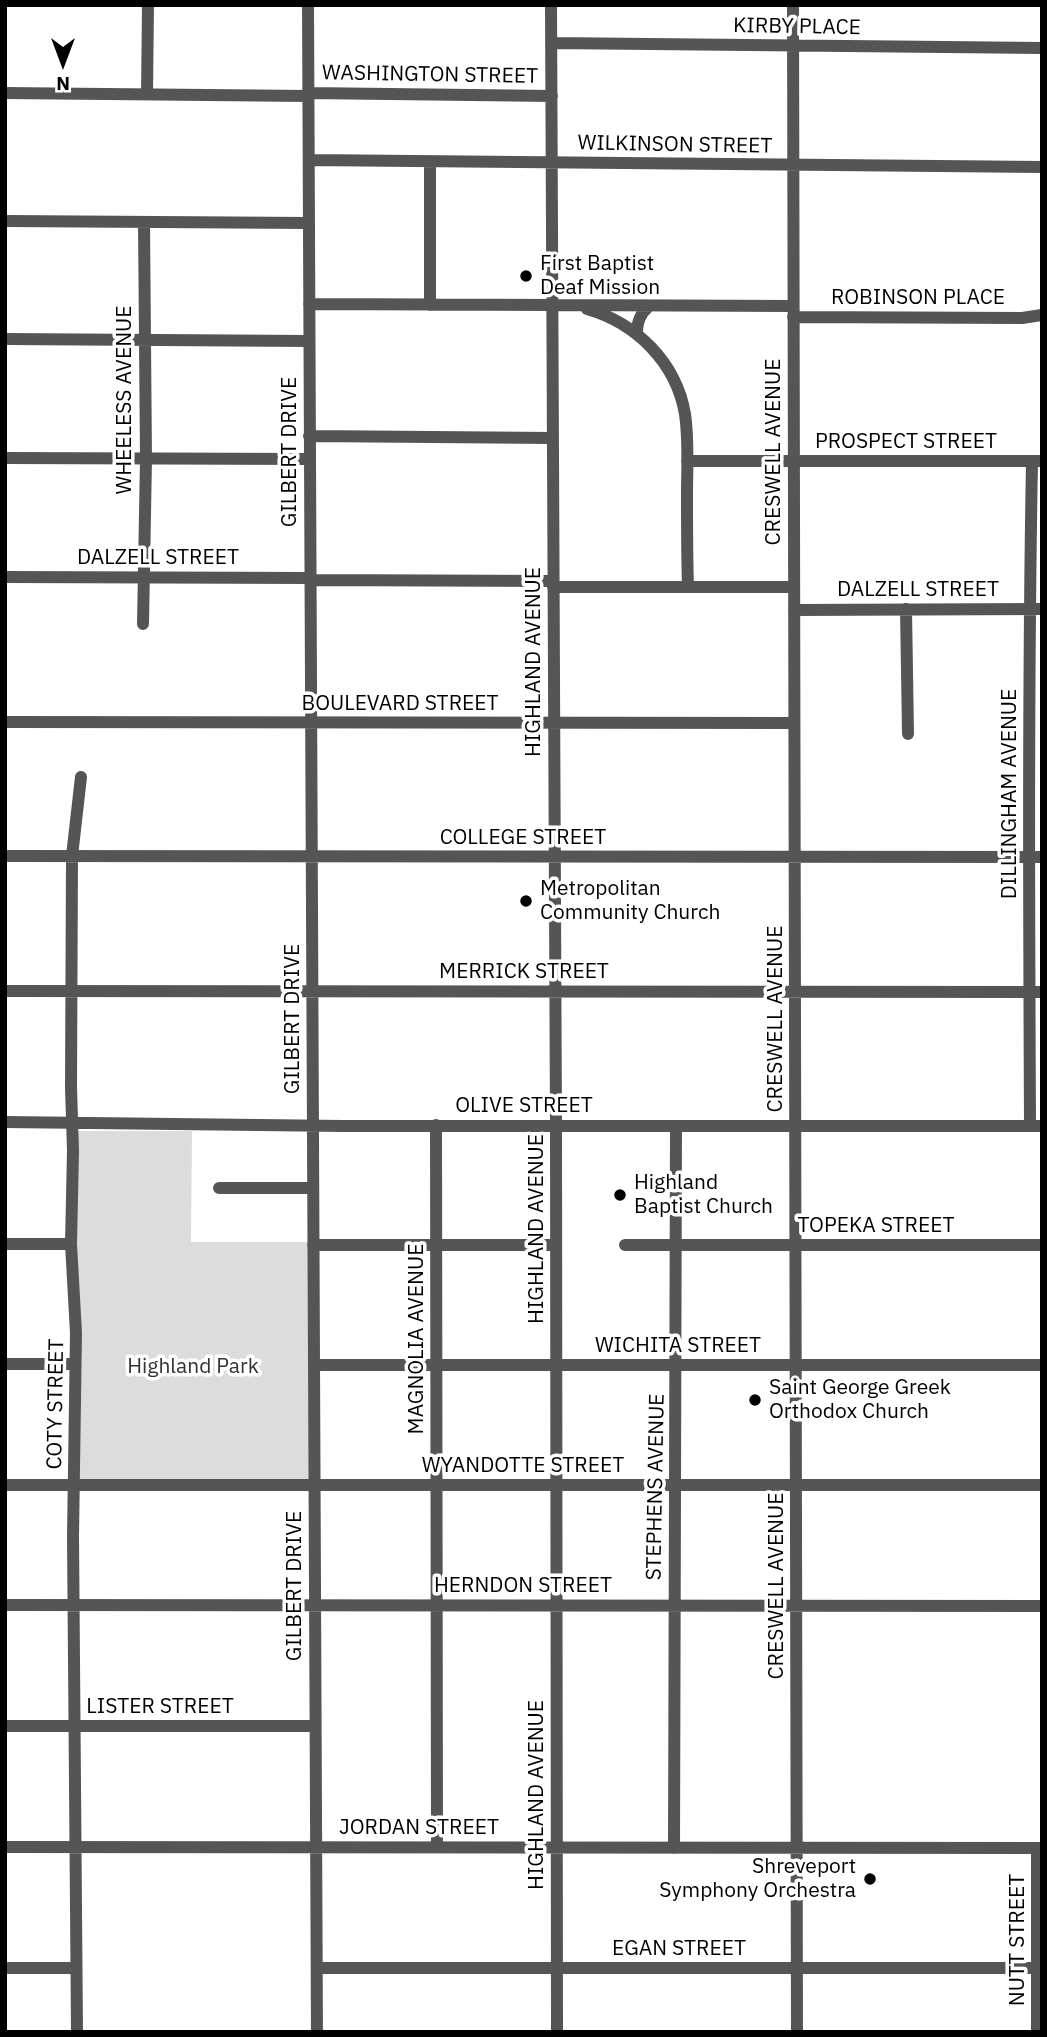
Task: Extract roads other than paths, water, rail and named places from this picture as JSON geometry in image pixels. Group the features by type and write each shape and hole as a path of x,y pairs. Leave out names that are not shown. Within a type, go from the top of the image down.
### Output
{"street":[{"path":"148,5 148,94"},
{"name":"GILBERT DRIVE","path":"308,5 317,2032"},
{"name":"HIGHLAND AVENUE","path":"551,5 557,2032"},
{"name":"CRESWELL AVENUE","path":"793,5 797,2032"},
{"name":"KIRBY PLACE","path":"551,43 1042,48"},
{"name":"WASHINGTON STREET","path":"5,93 552,96"},
{"name":"WILKINSON STREET","path":"309,160 1042,167"},
{"path":"430,162 430,305"},
{"path":"5,221 309,223"},
{"name":"WHEELESS AVENUE","path":"142,624 146,458 144,222"},
{"name":"ROBINSON PLACE","path":"309,304 649,306 1022,317 1042,315"},
{"path":"578,306 610,317 637,334 665,365 679,391 684,413 687,461 688,587"},
{"path":"637,334 637,324 649,306"},
{"path":"5,339 309,341"},
{"path":"309,436 553,438"},
{"path":"5,458 309,459"},
{"name":"PROSPECT STREET","path":"687,461 1037,461"},
{"name":"DILLINGHAM AVENUE","path":"1036,1126 1036,857 1028,723 1036,609 1037,461"},
{"name":"DALZELL STREET","path":"5,576 794,587"},
{"path":"906,609 908,734"},
{"name":"DALZELL STREET","path":"794,610 1036,609"},
{"name":"BOULEVARD STREET","path":"5,722 794,723"},
{"path":"1028,723 1042,723"},
{"name":"COTY STREET","path":"77,2032 75,1309 72,1295 71,1244 72,856 81,777"},
{"name":"COLLEGE STREET","path":"5,856 1036,857"},
{"name":"MERRICK STREET","path":"5,991 1036,992"},
{"name":"OLIVE STREET","path":"5,1122 1036,1126"},
{"name":"MAGNOLIA AVENUE","path":"436,1125 437,1847"},
{"name":"STEPHENS AVENUE","path":"674,1848 676,1126"},
{"path":"219,1188 313,1188"},
{"path":"5,1244 71,1244"},
{"path":"313,1245 556,1245"},
{"name":"TOPEKA STREET","path":"625,1245 1042,1245"},
{"path":"5,1364 75,1364"},
{"name":"WICHITA STREET","path":"314,1365 1042,1365"},
{"name":"WYANDOTTE STREET","path":"5,1485 1042,1485"},
{"name":"HERNDON STREET","path":"5,1605 1042,1606"},
{"name":"LISTER STREET","path":"5,1726 316,1726"},
{"name":"JORDAN STREET","path":"5,1847 1040,1849"},
{"name":"NUTT STREET","path":"1037,2032 1040,1849"},
{"path":"5,1968 76,1968"},
{"name":"EGAN STREET","path":"317,1968 1039,1968"}],"place":[{"name":"First Baptist Deaf Mission","path":"526,276"},
{"name":"Metropolitan Community Church","path":"526,901"},
{"name":"Highland Baptist Church","path":"620,1195"},
{"name":"Saint George Greek Orthodox Church","path":"755,1400"},
{"name":"Shreveport Symphony Orchestra","path":"870,1879"}],"park label":[{"name":"Highland Park","path":"193,1367"}]}
